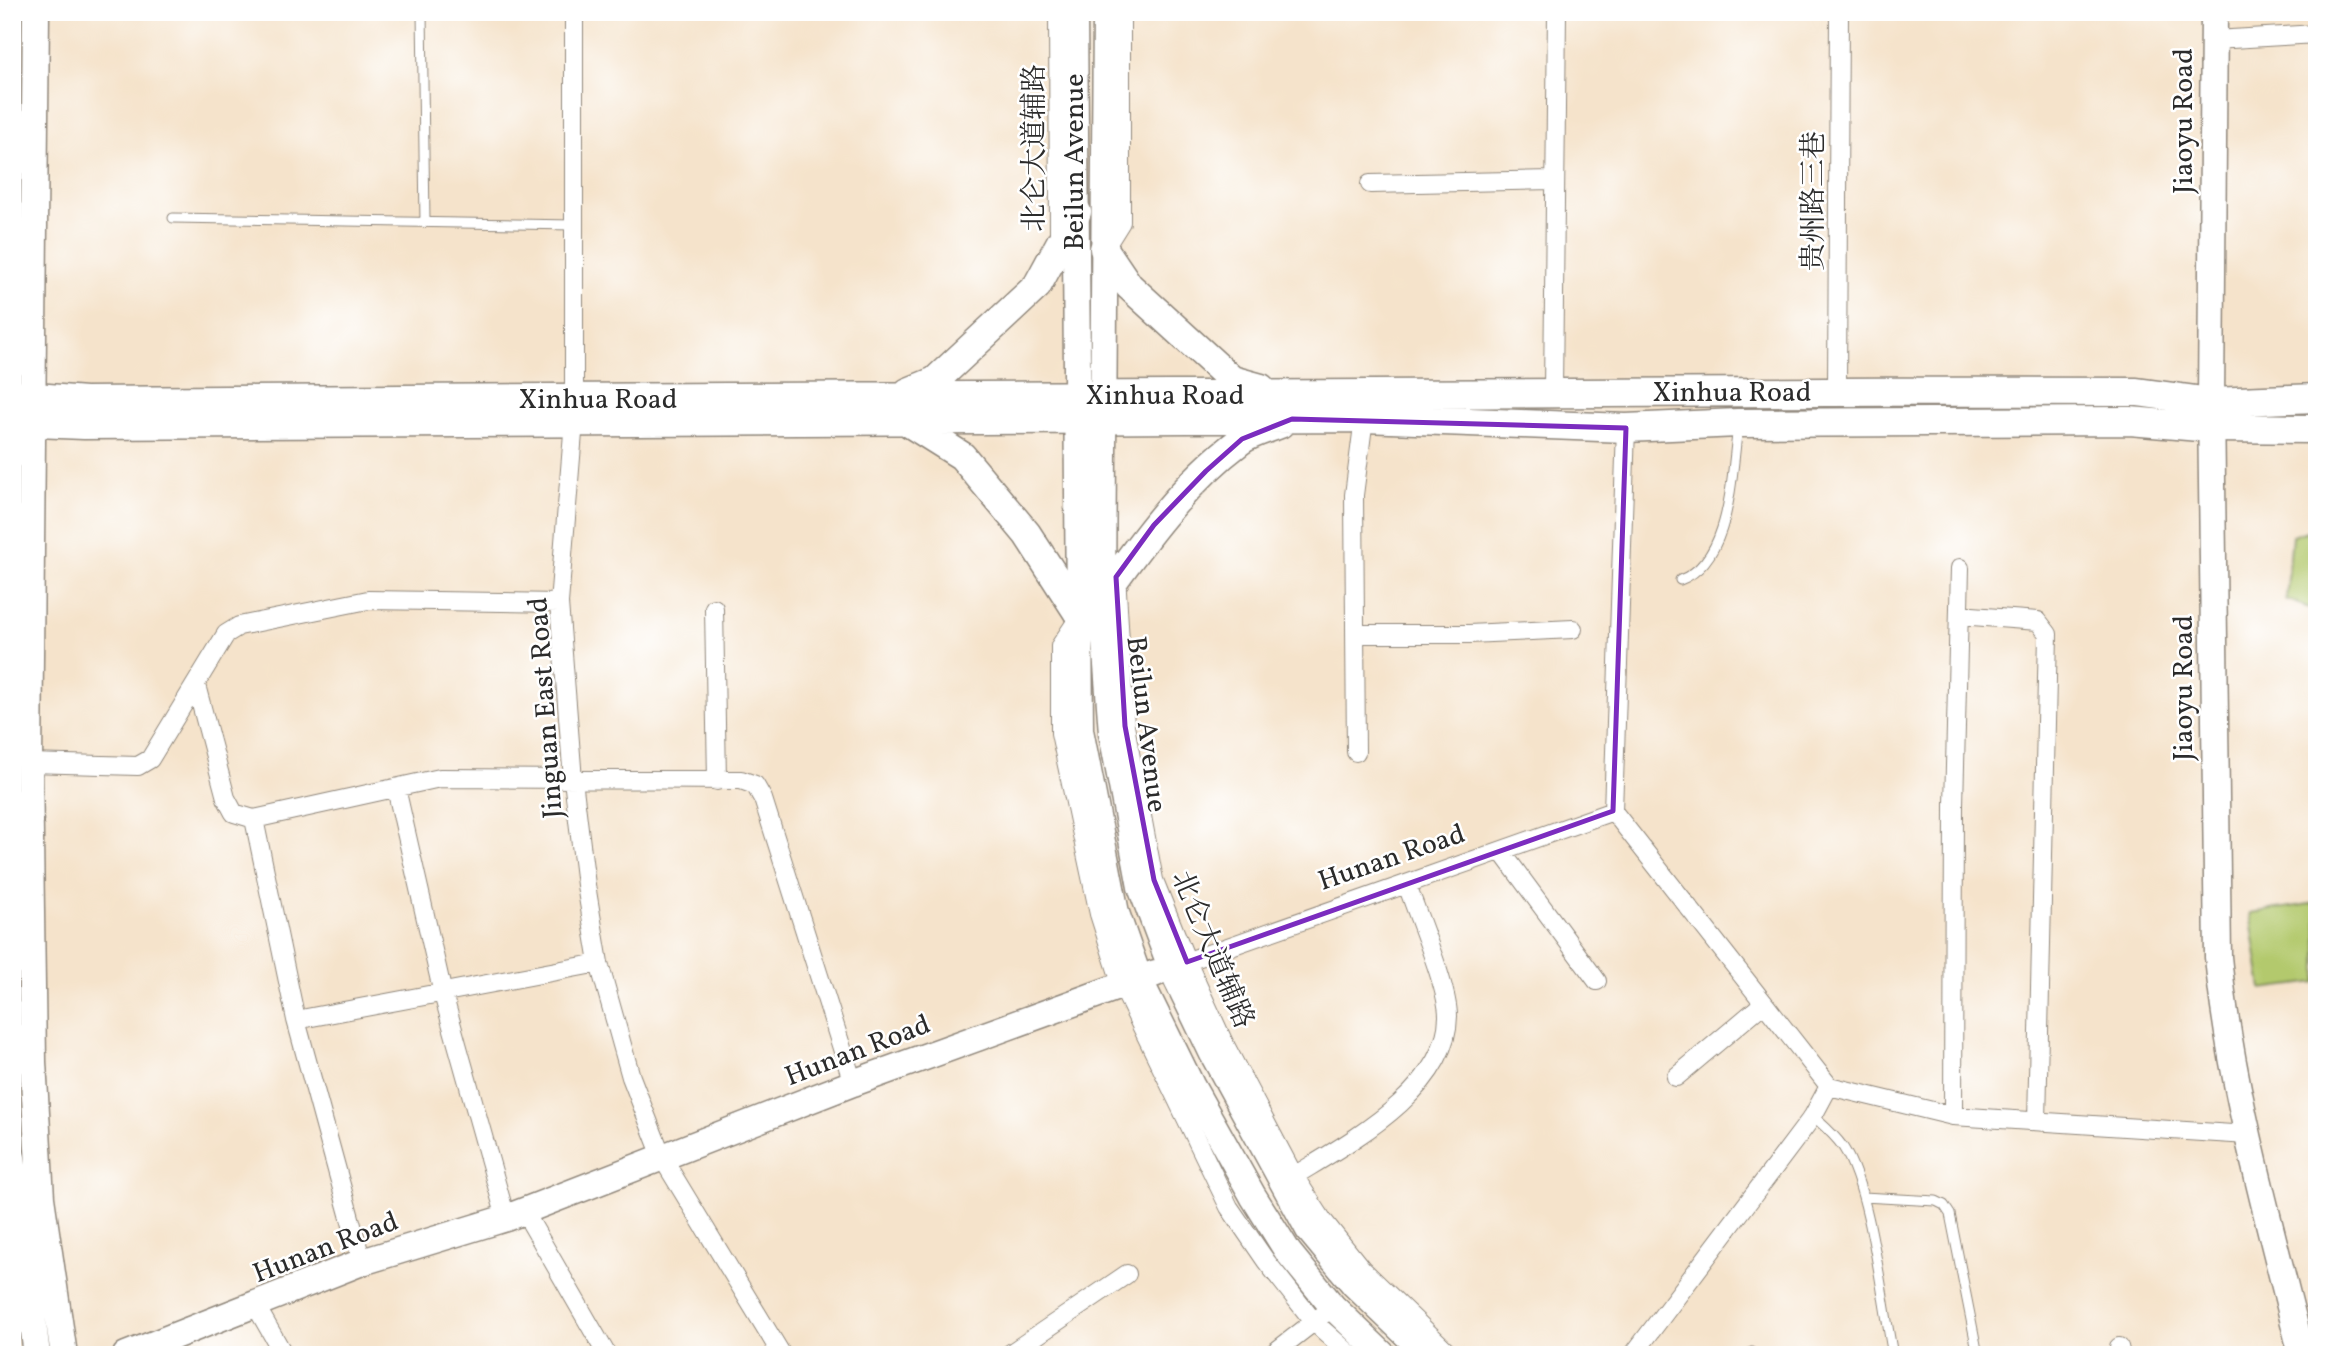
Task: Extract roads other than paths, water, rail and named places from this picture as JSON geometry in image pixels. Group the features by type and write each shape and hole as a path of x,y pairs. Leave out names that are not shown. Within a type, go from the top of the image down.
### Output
{"main road":[{"path":"36,12 22,409 34,1089 41,1198 64,1355"},
{"name":"Beilun Avenue","path":"1074,12 1076,324 1103,491 1109,587 1112,733 1141,887 1289,1179 1309,1230 1354,1284 1428,1355"},
{"name":"Beilun Avenue","path":"1106,12 1104,249 1090,407 1080,616 1080,730 1130,982 1324,1315 1383,1355"},
{"name":"Jiaoyu Road","path":"2214,12 2211,415 2215,909 2223,1010 2248,1135 2302,1355"},
{"path":"1077,212 1037,286 935,381 900,407 962,456 1027,534 1080,616"},
{"path":"1104,249 1129,286 1232,380 1292,407"},
{"name":"Xinhua Road","path":"22,409 85,401 574,410 1292,407 1553,391 2137,392 2211,415 2317,429"},
{"name":"Xinhua Road","path":"1292,407 1364,418 1626,428 1738,423 2130,421 2211,415 2317,398"},
{"path":"1109,587 1154,524 1206,471 1242,439 1292,407"},
{"name":"Hunan Road","path":"126,1355 362,1262 515,1214 663,1159 853,1083 1179,965"},
{"path":"12,1158 37,1355"}],"street":[{"name":"Jinguan East Road","path":"574,12 574,410 559,603 573,780 599,963 631,1077 663,1159 782,1355"},
{"name":"北仑大道辅路","path":"1058,12 1059,245 1076,324"},
{"path":"1104,249 1121,222 1121,12"},
{"path":"1553,391 1557,12"},
{"name":"贵州路三巷","path":"1837,391 1839,12"},
{"path":"2214,40 2317,34"},
{"path":"1370,184 1554,180"},
{"path":"1356,752 1354,495 1364,418"},
{"path":"1626,428 1613,811 1829,1086 1953,1115 2248,1135"},
{"path":"1953,1115 1954,805 1960,568"},
{"path":"29,764 138,766 150,758 159,746 226,634 239,626 368,600 559,603"},
{"path":"714,608 717,782"},
{"path":"1959,615 2038,621 2048,634 2037,1121"},
{"path":"1354,634 1469,635 1573,629"},
{"path":"196,685 226,798 234,813 254,819 440,778 717,782 741,780 755,785 763,799 853,1083"},
{"path":"396,788 443,995 515,1214 607,1355"},
{"name":"Hunan Road","path":"1179,965 1613,811"},
{"path":"254,819 296,1020 362,1262"},
{"path":"1501,851 1597,981"},
{"path":"1407,884 1442,986 1448,1015 1436,1062 1408,1096 1328,1156 1289,1179 1362,1269 1451,1355"},
{"path":"296,1020 443,995 599,963"},
{"path":"1676,1077 1764,1003"},
{"path":"1633,1355 1812,1116 1829,1086"},
{"path":"1008,1355 1127,1274"},
{"path":"256,1306 284,1355"},
{"path":"1271,1355 1324,1315 1350,1355"}],"lane":[{"path":"422,12 425,222"},
{"path":"173,218 574,225"},
{"path":"1680,580 1694,575 1709,558 1721,531 1726,514 1738,423"},
{"path":"1812,1116 1833,1133 1844,1148 1863,1197 1893,1355"},
{"path":"1863,1197 1936,1200 1944,1205 1950,1214 1978,1355"}]}
